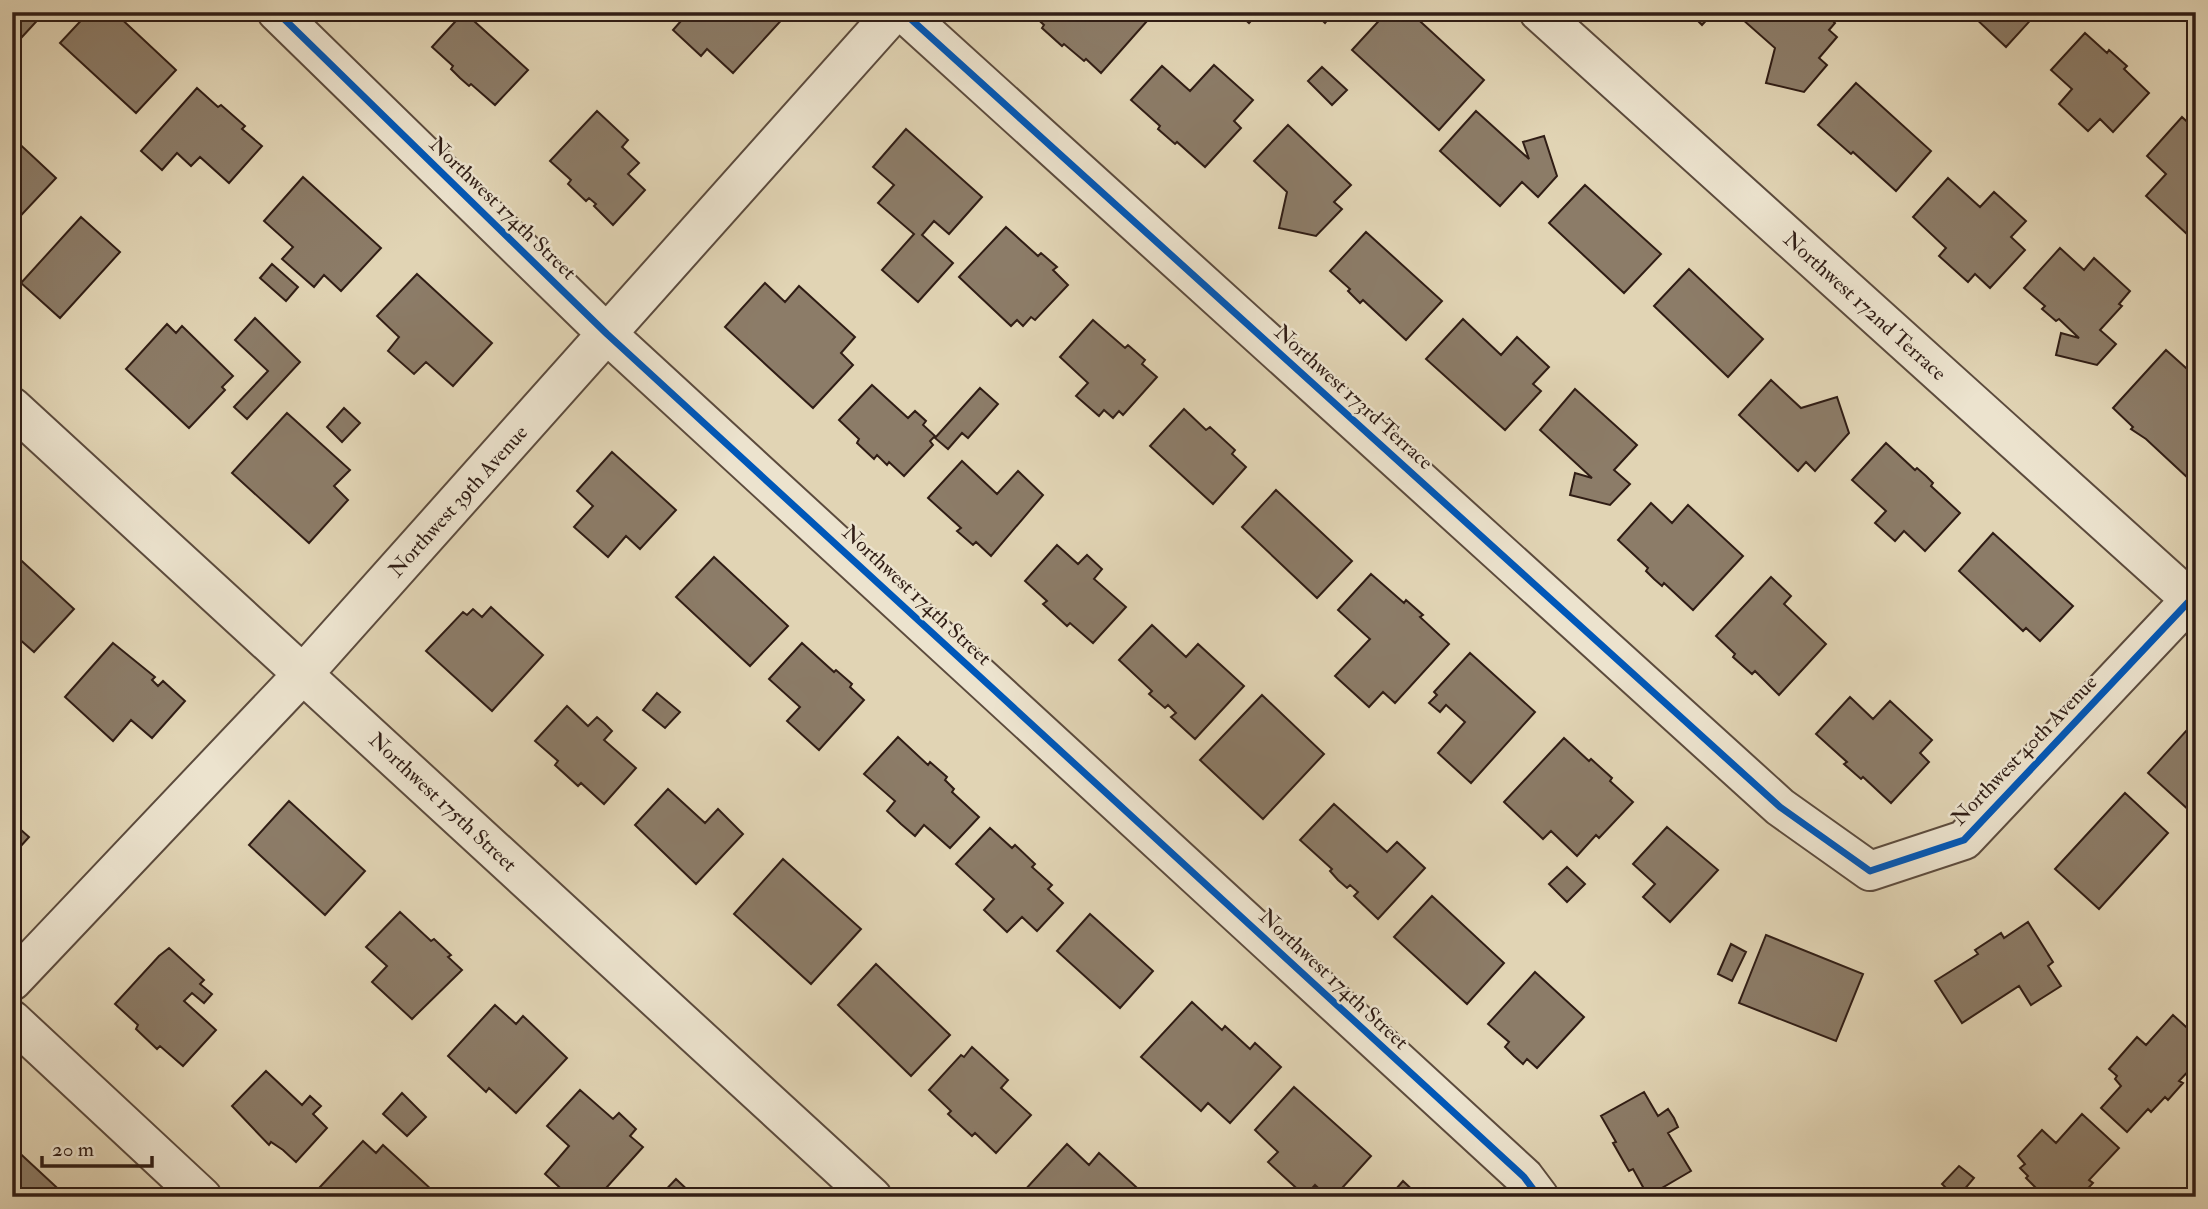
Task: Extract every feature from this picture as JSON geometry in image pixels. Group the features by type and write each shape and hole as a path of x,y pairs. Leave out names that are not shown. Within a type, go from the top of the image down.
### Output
{"street":[{"name":"Northwest 174th Street","path":"277,12 607,334 1514,1167 1539,1197"},
{"name":"Northwest 39th Avenue","path":"12,981 303,674 894,12"},
{"name":"Northwest 173rd Terrace","path":"903,12 1780,807"},
{"name":"Northwest 172nd Terrace","path":"1539,12 2193,597"},
{"name":"Northwest 175th Street","path":"12,407 872,1197"},
{"name":"Northwest 40th Avenue","path":"1780,807 1870,871 1964,840 2193,597"},
{"path":"12,1020 202,1197"}],"building":[{"path":"12,12 45,12 22,37 12,27"},
{"path":"89,12 114,12 176,70 136,113 60,43"},
{"path":"464,12 528,70 495,105 460,78 451,69 453,66 432,47"},
{"path":"689,12 787,14 733,73 707,49 701,56 673,30"},
{"path":"1030,12 1155,12 1101,73 1086,59 1084,61 1064,44 1062,46 1042,28 1044,25"},
{"path":"1237,12 1259,12 1249,23"},
{"path":"1314,12 1334,12 1325,23"},
{"path":"1387,12 1410,12 1484,80 1439,130 1352,50"},
{"path":"1689,12 1714,12 1702,25"},
{"path":"1748,12 1811,12 1817,18 1824,12 1835,23 1829,30 1837,37 1819,58 1827,65 1804,92 1766,83 1775,48 1742,19"},
{"path":"1976,12 2038,12 2006,47 1973,16"},
{"path":"2085,33 2107,53 2109,50 2127,66 2124,69 2149,93 2113,132 2100,119 2088,131 2059,104 2072,89 2051,70"},
{"path":"1214,65 1253,100 1234,121 1241,128 1205,167 1158,129 1160,126 1131,100 1162,66 1190,91"},
{"path":"1322,67 1347,90 1332,105 1308,81"},
{"path":"1856,83 1931,151 1896,191 1818,125"},
{"path":"197,88 245,126 242,129 262,146 229,183 200,157 191,166 177,153 162,170 141,151"},
{"path":"597,111 628,140 622,147 639,163 628,174 645,190 613,225 594,206 596,204 589,198 586,201 568,184 571,180 550,161"},
{"path":"1476,111 1529,159 1523,142 1544,136 1557,176 1538,197 1522,182 1500,206 1440,151"},
{"path":"2182,117 2196,130 2196,226 2188,235 2146,196 2166,174 2147,156"},
{"path":"1288,125 1351,185 1334,202 1342,209 1316,236 1279,228 1287,192 1254,161"},
{"path":"906,129 982,197 949,234 934,221 922,235 953,263 918,302 882,270 914,234 878,203 894,185 873,167"},
{"path":"12,137 56,178 12,225"},
{"path":"303,177 381,248 341,291 324,275 314,287 282,259 293,247 264,221"},
{"path":"1948,178 1980,207 1994,192 2026,221 2011,237 2025,250 1990,288 1975,274 1968,282 1939,256 1946,248 1913,217"},
{"path":"1585,185 1661,254 1624,293 1549,223"},
{"path":"81,217 120,252 60,318 21,283"},
{"path":"1006,227 1038,256 1041,253 1057,267 1053,270 1068,285 1035,320 1031,317 1023,326 1017,320 1011,326 959,277"},
{"path":"1366,232 1442,301 1406,340 1363,300 1360,303 1348,291 1350,289 1330,271"},
{"path":"2060,248 2084,270 2094,258 2130,291 2119,304 2122,306 2100,330 2116,344 2097,365 2056,355 2061,333 2079,338 2059,319 2056,321 2042,309 2045,306 2024,288"},
{"path":"272,264 298,287 286,301 260,278"},
{"path":"1689,269 1763,339 1728,377 1654,306"},
{"path":"417,274 492,343 453,386 426,362 414,374 388,351 399,337 377,316"},
{"path":"765,283 785,302 799,286 855,337 841,353 853,365 813,408 725,327"},
{"path":"255,318 300,362 247,419 234,407 268,371 235,340"},
{"path":"1463,319 1501,355 1517,337 1549,367 1533,384 1541,391 1505,430 1426,359"},
{"path":"1093,320 1125,348 1128,345 1145,360 1142,364 1157,377 1123,415 1119,411 1113,418 1104,410 1099,416 1076,396 1088,383 1060,357"},
{"path":"167,324 176,333 182,326 233,376 222,387 225,390 189,428 126,369"},
{"path":"2166,350 2196,377 2196,471 2189,479 2146,439 2131,429 2133,427 2113,408"},
{"path":"1771,380 1801,408 1837,397 1849,433 1815,471 1806,462 1798,471 1739,415"},
{"path":"872,385 908,418 915,411 926,421 923,425 935,436 930,441 933,445 904,476 877,455 874,459 857,443 859,439 839,420"},
{"path":"980,388 998,404 968,438 962,433 948,449 935,438"},
{"path":"1575,389 1637,445 1614,470 1630,484 1610,505 1570,495 1575,473 1592,478 1540,430"},
{"path":"344,408 360,423 342,442 327,427"},
{"path":"1184,409 1206,430 1210,427 1235,450 1232,454 1246,467 1213,504 1150,446"},
{"path":"287,413 350,470 334,486 348,500 309,543 232,473"},
{"path":"1886,443 1915,470 1917,468 1926,476 1933,483 1931,486 1960,513 1925,551 1904,531 1895,541 1875,523 1886,511 1852,480"},
{"path":"612,452 676,510 640,549 626,536 608,557 574,527 593,506 577,491"},
{"path":"962,461 997,494 1018,471 1043,495 991,556 976,542 973,545 957,531 961,528 928,498"},
{"path":"1276,490 1352,561 1317,598 1242,527"},
{"path":"1651,503 1672,523 1688,505 1743,556 1693,610 1664,583 1662,586 1654,579 1646,571 1648,568 1618,540"},
{"path":"1993,533 2073,606 2040,641 2026,628 2023,631 1959,571"},
{"path":"1057,545 1078,564 1087,555 1102,569 1094,579 1126,607 1093,643 1070,623 1067,626 1043,604 1047,601 1025,581"},
{"path":"12,552 74,609 34,652 18,638 12,645"},
{"path":"714,557 788,626 750,666 676,597"},
{"path":"1371,574 1404,603 1406,600 1423,615 1420,617 1449,644 1395,703 1383,692 1369,707 1335,676 1370,639 1338,610"},
{"path":"1771,577 1791,596 1784,604 1826,644 1779,695 1755,671 1752,674 1733,657 1735,654 1716,636"},
{"path":"491,607 543,655 492,711 426,651 463,612 467,615 473,609 482,617"},
{"path":"1152,625 1186,657 1198,644 1244,686 1195,739 1171,717 1176,713 1168,705 1165,708 1149,694 1152,691 1119,660"},
{"path":"113,643 155,677 152,680 158,686 163,681 185,701 152,738 131,720 113,741 65,697"},
{"path":"802,643 834,672 836,670 852,684 850,687 864,700 819,750 787,721 800,707 769,679"},
{"path":"1470,653 1535,712 1471,783 1438,753 1465,722 1446,705 1440,712 1429,703 1437,695 1434,692"},
{"path":"657,693 680,712 665,728 643,710"},
{"path":"1262,695 1324,754 1263,819 1200,760"},
{"path":"1850,697 1873,719 1890,701 1932,740 1920,753 1929,762 1891,803 1863,777 1861,779 1844,764 1847,762 1816,734"},
{"path":"567,706 588,726 597,717 605,724 612,731 604,740 636,768 604,804 581,783 578,786 555,765 558,761 535,741"},
{"path":"2196,720 2196,807 2191,812 2148,773"},
{"path":"898,737 928,765 930,762 947,777 945,780 954,789 952,792 979,817 950,848 924,825 915,836 901,824 887,811 895,801 864,774"},
{"path":"1564,738 1612,778 1610,781 1633,802 1599,838 1596,835 1577,856 1551,831 1543,839 1504,802"},
{"path":"668,789 705,823 718,809 743,834 696,884 635,825"},
{"path":"2125,793 2168,833 2099,909 2055,869"},
{"path":"289,801 365,871 325,915 249,845"},
{"path":"1334,804 1387,852 1397,842 1425,868 1378,919 1354,896 1358,892 1350,885 1347,888 1338,880 1330,871 1332,869 1300,840"},
{"path":"12,822 29,837 12,856"},
{"path":"1667,827 1718,870 1670,922 1643,897 1655,884 1633,864"},
{"path":"990,828 1012,848 1015,845 1035,864 1032,867 1052,885 1048,889 1063,903 1037,931 1022,917 1007,932 984,910 994,899 956,864"},
{"path":"783,859 861,929 811,984 734,914"},
{"path":"1567,867 1585,884 1567,902 1549,884"},
{"path":"1432,896 1504,963 1467,1004 1394,937"},
{"path":"400,912 431,941 434,939 462,970 412,1019 372,982 387,966 366,947"},
{"path":"1090,914 1153,971 1120,1008 1057,951"},
{"path":"2028,922 2053,962 2048,966 2061,986 2031,1005 2019,986 1962,1023 1935,981 1978,954 1975,950 2001,933 2004,938"},
{"path":"1766,935 1863,974 1836,1041 1739,1003"},
{"path":"1731,944 1746,952 1732,981 1718,974"},
{"path":"169,948 204,980 200,984 212,994 204,1003 192,993 184,1001 216,1030 183,1066 160,1046 157,1049 136,1029 138,1025 115,1004"},
{"path":"876,964 950,1035 911,1076 838,1005"},
{"path":"1535,972 1584,1017 1537,1068 1527,1059 1523,1064 1514,1056 1505,1047 1509,1042 1488,1024"},
{"path":"1192,1002 1222,1030 1225,1026 1250,1049 1255,1043 1281,1067 1230,1123 1208,1103 1201,1111 1141,1057"},
{"path":"495,1005 516,1024 523,1016 567,1058 516,1113 489,1088 486,1092 448,1056"},
{"path":"2173,1015 2196,1036 2196,1063 2179,1081 2183,1083 2168,1100 2165,1097 2151,1112 2148,1109 2127,1132 2101,1108 2121,1086 2115,1079 2117,1076 2109,1069 2137,1037 2146,1045"},
{"path":"972,1047 1008,1080 1001,1088 1031,1115 996,1153 975,1133 972,1136 948,1114 951,1111 929,1090 961,1055 964,1057"},
{"path":"266,1071 302,1105 310,1096 321,1106 313,1114 327,1128 296,1162 271,1142 269,1145 232,1106"},
{"path":"1294,1087 1371,1156 1334,1197 1328,1197 1315,1185 1305,1196 1268,1162 1278,1152 1255,1130"},
{"path":"580,1090 613,1119 619,1113 636,1129 630,1136 643,1147 598,1197 570,1197 545,1174 569,1146 547,1126"},
{"path":"1644,1092 1658,1116 1668,1109 1674,1118 1678,1127 1668,1133 1691,1171 1648,1196 1633,1169 1629,1171 1601,1116"},
{"path":"402,1093 426,1117 407,1136 383,1114"},
{"path":"2082,1114 2119,1148 2089,1180 2093,1183 2080,1197 2045,1197 2026,1178 2028,1176 2020,1168 2025,1164 2018,1156 2042,1130 2056,1143"},
{"path":"363,1141 376,1153 383,1145 432,1190 426,1197 331,1197 320,1187"},
{"path":"1067,1144 1089,1165 1099,1153 1147,1197 1030,1197 1024,1191"},
{"path":"12,1146 67,1197 12,1197"},
{"path":"1959,1166 1974,1178 1958,1197 1955,1197 1942,1184"},
{"path":"676,1179 695,1197 659,1197"},
{"path":"1403,1181 1420,1197 1389,1197"}],"cycle path":[{"path":"277,12 607,334 1524,1177 1539,1197"},
{"path":"903,12 1780,807 1870,871 1964,840 2196,594"}]}
